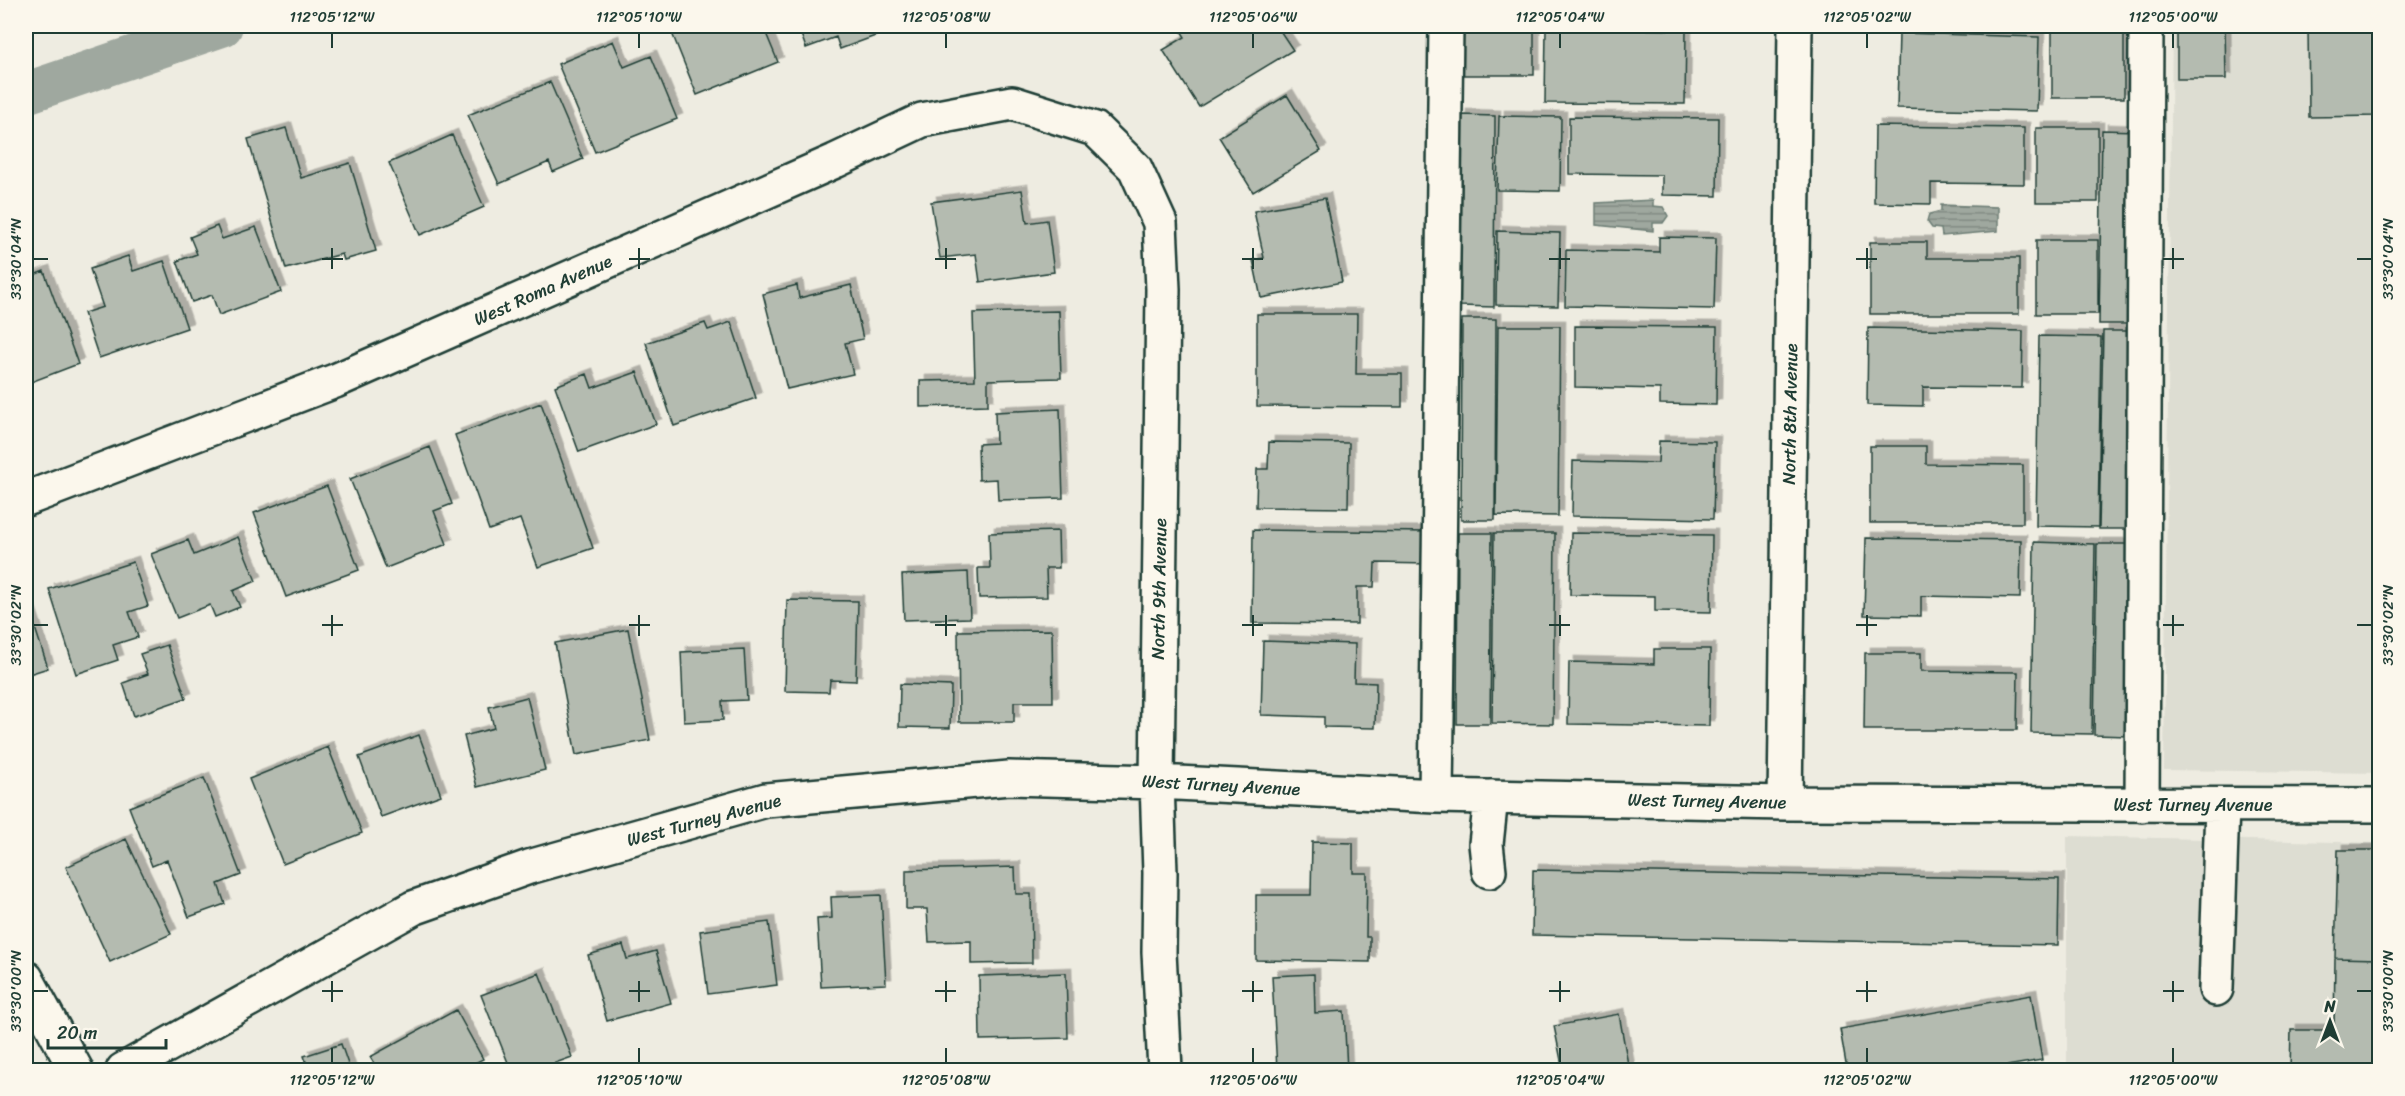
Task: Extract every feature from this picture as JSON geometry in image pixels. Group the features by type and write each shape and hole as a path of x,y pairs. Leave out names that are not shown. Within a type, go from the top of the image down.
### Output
{"street":[{"path":"1436,796 1446,26"},
{"name":"North 8th Avenue","path":"1785,803 1795,26"},
{"path":"2142,806 2146,26"},
{"name":"West Roma Avenue","path":"26,498 335,381 835,161 922,120 1012,103 1095,129"},
{"name":"North 9th Avenue","path":"1095,129 1135,168 1160,223 1163,289 1157,782 1160,873 1159,952 1165,1071"},
{"name":"West Turney Avenue","path":"123,1071 413,908 529,867 766,800 1009,778 1157,782 1436,796 1785,803 2379,806"},
{"path":"1489,872 1486,844 1491,797"},
{"path":"2216,989 2222,806"},
{"path":"26,978 76,1071"}],"shaded area":[{"path":"2172,26 2379,26 2379,773 2164,770"},
{"path":"1653,200 1653,206 1663,207 1668,216 1663,223 1653,223 1653,231 1596,225 1596,203"},
{"path":"1941,205 1998,207 1998,231 1942,236 1941,229 1932,228 1927,221 1929,214 1941,211"},
{"path":"2067,836 2379,843 2379,1070 2067,1070"}],"building":[{"path":"691,26 763,26 778,62 697,95 672,33"},
{"path":"798,26 874,26 878,35 840,49 836,37 806,48"},
{"path":"1178,26 1277,26 1293,50 1199,107 1163,50 1185,37"},
{"path":"1463,26 1534,26 1534,75 1463,75"},
{"path":"2068,26 2124,26 2124,98 2052,98 2052,31 2068,31"},
{"path":"2177,26 2225,26 2226,79 2177,79"},
{"path":"2308,26 2380,26 2380,116 2309,117"},
{"path":"1546,28 1686,30 1685,104 1545,103"},
{"path":"1899,33 2039,37 2037,111 1897,108"},
{"path":"613,41 624,67 651,56 677,119 595,152 558,64"},
{"path":"550,82 583,159 553,172 549,162 499,184 468,115"},
{"path":"1287,95 1321,151 1253,192 1219,137"},
{"path":"1461,115 1495,116 1494,307 1460,306"},
{"path":"1499,116 1561,117 1560,191 1497,190"},
{"path":"1569,117 1718,118 1717,196 1662,195 1662,175 1569,174"},
{"path":"1875,126 2024,128 2024,184 1931,183 1931,204 1874,203"},
{"path":"286,128 301,178 350,163 376,251 344,260 342,254 286,269 248,139"},
{"path":"2036,128 2098,128 2098,202 2036,202"},
{"path":"2102,130 2137,131 2133,324 2099,324"},
{"path":"452,135 484,207 420,235 389,163"},
{"path":"1022,190 1027,223 1047,220 1054,272 980,282 976,254 940,258 931,202"},
{"path":"1325,198 1342,282 1261,298 1253,260 1264,258 1254,211"},
{"path":"217,226 222,239 256,227 281,292 219,315 212,295 192,302 177,261 197,254 190,237"},
{"path":"1497,231 1560,233 1558,306 1496,305"},
{"path":"1659,237 1716,238 1714,309 1565,306 1566,250 1659,252"},
{"path":"2036,240 2098,240 2098,314 2036,314"},
{"path":"1870,242 1927,242 1927,258 2019,258 2019,314 1870,314"},
{"path":"128,256 133,271 164,261 187,328 99,358 84,313 103,307 90,269"},
{"path":"44,271 78,364 26,384 26,278"},
{"path":"797,285 799,298 851,285 863,339 845,343 853,374 787,389 763,294"},
{"path":"1059,311 1061,378 988,380 988,405 920,407 920,381 975,380 973,313"},
{"path":"1257,314 1357,314 1356,374 1402,374 1402,407 1257,406"},
{"path":"1462,319 1496,319 1495,520 1461,520"},
{"path":"731,322 756,398 674,426 646,343 705,323 708,330"},
{"path":"1498,326 1560,326 1558,516 1496,515"},
{"path":"1575,326 1717,327 1716,405 1660,404 1660,389 1575,387"},
{"path":"1868,328 2023,331 2022,388 1923,387 1923,406 1867,405"},
{"path":"2103,331 2137,331 2133,529 2099,529"},
{"path":"2039,336 2101,337 2098,527 2036,526"},
{"path":"637,372 656,424 579,452 555,386 587,374 592,388"},
{"path":"2380,381 2380,451 2374,451 2374,382"},
{"path":"541,403 593,548 538,567 520,519 489,530 455,435"},
{"path":"1060,409 1063,498 998,500 997,479 979,480 978,444 996,443 995,412"},
{"path":"1659,441 1715,442 1713,519 1572,516 1573,461 1658,463"},
{"path":"1269,442 1349,443 1348,508 1256,507 1257,469 1268,469"},
{"path":"1870,446 1926,446 1926,464 2023,465 2023,523 1870,523"},
{"path":"430,447 452,504 434,511 447,544 386,568 350,479"},
{"path":"327,486 359,570 286,597 254,513"},
{"path":"1253,530 1430,532 1430,564 1375,563 1374,587 1357,587 1357,624 1252,623"},
{"path":"1058,531 1059,568 1046,568 1047,597 979,598 978,568 990,568 989,533"},
{"path":"1458,533 1492,533 1490,724 1457,724"},
{"path":"1494,533 1555,533 1553,724 1492,723"},
{"path":"1571,533 1712,535 1711,612 1655,611 1655,596 1570,595"},
{"path":"238,537 256,581 233,591 240,607 215,617 210,605 177,618 151,554 188,540 194,555"},
{"path":"1866,538 2021,540 2020,598 1921,596 1921,616 1864,615"},
{"path":"2034,542 2095,544 2092,734 2031,733"},
{"path":"2097,544 2131,544 2128,736 2094,735"},
{"path":"133,562 148,606 129,612 138,637 113,645 118,660 76,674 49,589"},
{"path":"968,572 970,618 904,620 902,575"},
{"path":"26,600 48,668 26,675"},
{"path":"787,600 858,601 856,681 830,680 829,692 785,691"},
{"path":"628,629 650,740 576,755 555,643"},
{"path":"1052,630 1053,702 1014,702 1014,722 959,722 958,631"},
{"path":"1263,641 1355,644 1354,682 1376,683 1375,728 1324,727 1324,717 1261,715"},
{"path":"167,645 186,698 134,716 123,683 148,674 140,654"},
{"path":"744,649 747,700 722,701 723,720 684,722 681,652"},
{"path":"1654,649 1710,649 1709,726 1568,724 1569,662 1654,664"},
{"path":"1865,653 1921,653 1921,671 2018,672 2017,730 1864,730"},
{"path":"900,684 951,686 950,728 899,727"},
{"path":"527,697 545,770 477,787 464,736 494,728 489,707"},
{"path":"419,735 441,795 381,817 359,757"},
{"path":"328,747 362,833 283,864 249,779"},
{"path":"204,778 241,875 218,884 225,904 189,917 167,860 152,866 129,807"},
{"path":"126,839 171,934 110,962 66,867"},
{"path":"1312,842 1353,843 1353,873 1367,873 1366,937 1370,937 1370,962 1256,960 1256,895 1311,895"},
{"path":"2338,850 2380,850 2380,959 2335,958"},
{"path":"1015,867 1016,894 1031,894 1032,963 971,964 971,941 929,942 927,909 906,909 906,870"},
{"path":"1533,870 2059,879 2058,945 1532,935"},
{"path":"881,895 886,984 821,987 817,919 832,918 831,897"},
{"path":"769,922 777,985 708,994 700,931"},
{"path":"623,945 627,959 656,951 671,1003 607,1021 588,955"},
{"path":"2335,958 2380,959 2380,1070 2290,1070 2291,1030 2334,1030"},
{"path":"539,973 572,1057 536,1070 511,1070 481,995"},
{"path":"1066,973 1068,1038 980,1040 979,976"},
{"path":"1314,974 1315,1013 1344,1011 1347,1070 1277,1070 1272,976"},
{"path":"2031,995 2042,1060 1983,1070 1847,1070 1840,1029"},
{"path":"456,1010 483,1059 461,1070 378,1070 370,1057"},
{"path":"1619,1014 1629,1070 1563,1070 1554,1026"},
{"path":"341,1044 350,1070 309,1070 304,1056"}],"waterway":[{"path":"26,93 222,26"}]}
